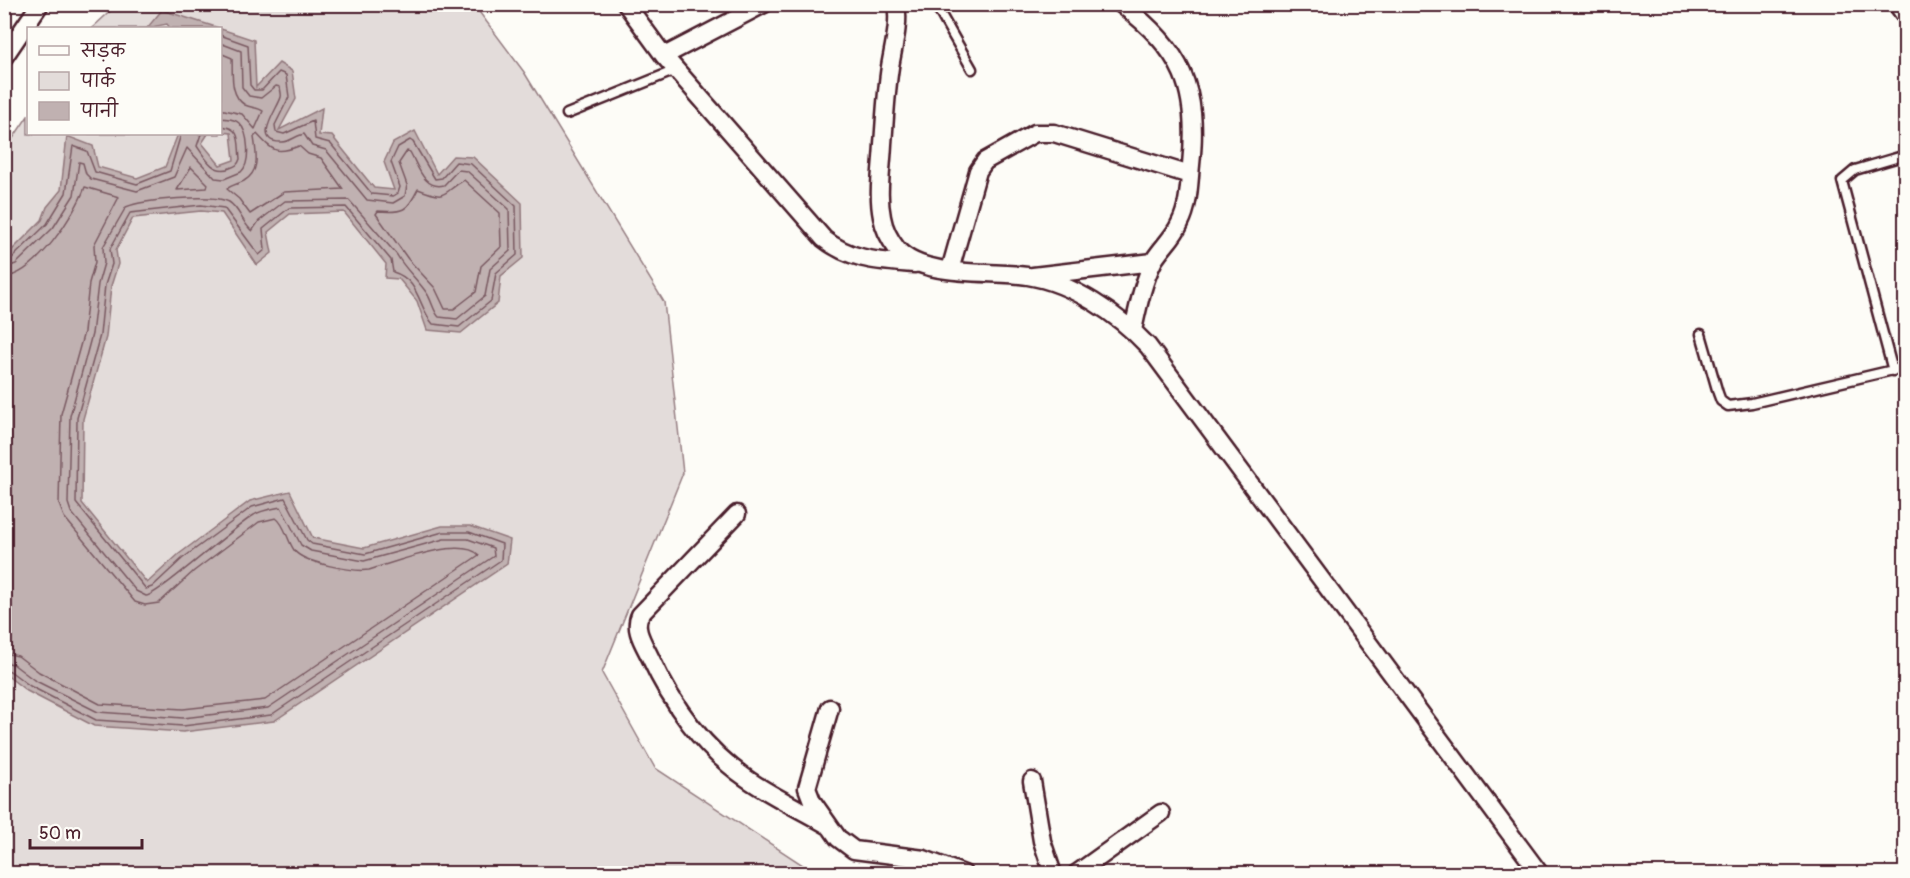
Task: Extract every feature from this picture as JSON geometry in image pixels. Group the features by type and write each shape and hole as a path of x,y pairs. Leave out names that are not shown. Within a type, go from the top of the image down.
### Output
{"street":[{"path":"4,57 40,4"},
{"path":"626,4 664,56 809,224 831,244 849,255 865,260 923,264"},
{"path":"664,56 764,4"},
{"path":"1120,4 1164,44 1186,78 1195,125 1190,175 1181,222 1154,262 1144,284 1133,330"},
{"path":"897,5 880,206 882,219 894,245 910,260 923,264 950,270 1029,276 1154,262"},
{"path":"950,270 978,171 992,156 1035,134 1054,133 1190,175"},
{"path":"1029,276 1069,290 1098,305 1133,330 1148,346 1540,873"},
{"path":"737,514 640,615 638,631 663,685 679,711 724,759 747,779 829,826"},
{"path":"830,708 807,788 812,801 838,838 854,850 924,859 964,873"},
{"path":"1032,782 1042,841 1053,873"},
{"path":"1076,873 1161,813"}],"lane":[{"path":"935,4 972,69"},
{"path":"1892,4 1905,24"},
{"path":"567,114 676,70"},
{"path":"1893,371 1842,181 1855,170 1905,155"},
{"path":"1701,334 1718,393 1721,401 1728,406 1752,404 1905,368"}],"green space":[{"path":"117,5 474,5 524,72 664,302 683,473 602,673 655,768 815,873 5,874 5,150 27,117 27,135 222,135 222,27 93,27"}],"water":[{"path":"162,10 216,27 169,27 167,24 148,27"},
{"path":"222,29 254,40 256,87 279,63 292,71 296,99 279,130 322,108 319,135 332,136 374,188 394,190 384,162 393,143 415,131 437,174 453,156 473,157 522,203 523,258 501,276 498,303 461,333 427,330 417,301 399,279 385,278 386,264 344,212 290,214 268,232 272,253 257,265 222,213 201,211 133,218 116,250 118,264 111,286 106,337 83,419 82,503 147,583 179,554 250,501 290,491 313,538 364,548 442,526 470,526 510,540 507,564 274,721 183,732 94,726 27,691 5,674 5,257 42,220 47,207 61,190 67,136 93,146 98,167 137,178 165,167 178,135 207,135 202,143 220,165 234,160 231,133 222,132"}]}
